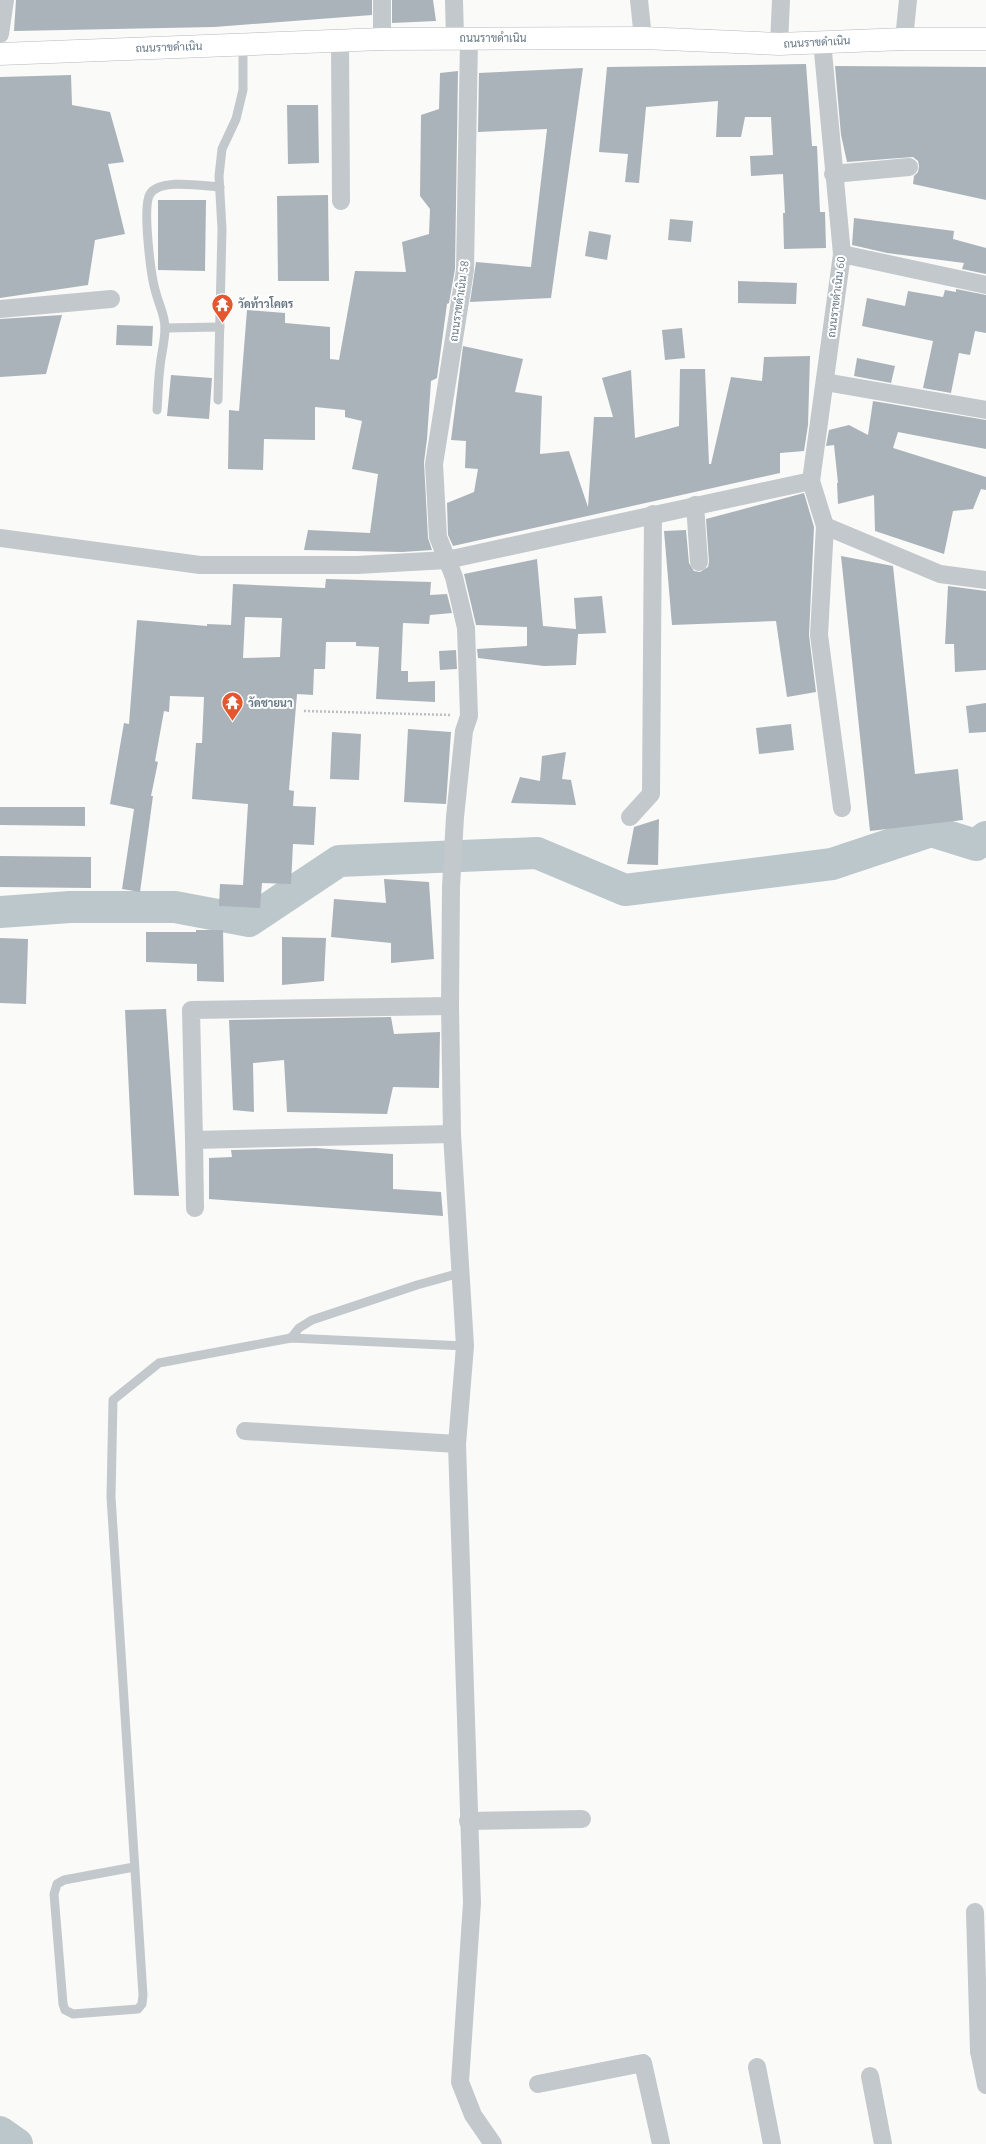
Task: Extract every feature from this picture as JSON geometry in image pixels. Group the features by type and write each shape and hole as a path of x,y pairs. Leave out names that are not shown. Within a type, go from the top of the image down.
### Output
{"main road":[{"name":"ถนนราขดำเนิน","path":"0,54 382,39 643,38 779,44 822,41 904,39 986,39"}],"street":[{"path":"0,34 6,0"},
{"path":"382,0 382,39"},
{"name":"ถนนราขดำเนิน 58","path":"454,0 462,38 465,270 434,464 438,537 454,577 466,628 469,716 464,731 455,817 451,887 450,1006 452,1134 465,1346 457,1444 468,1821 472,1903 460,2082 473,2115 492,2144"},
{"path":"639,0 643,38"},
{"path":"779,44 781,0"},
{"path":"904,39 908,0"},
{"path":"340,41 341,201"},
{"name":"ถนนราขดำเนิน 60","path":"811,481 842,254 833,174 822,41"},
{"path":"833,174 908,167"},
{"path":"842,254 986,285"},
{"path":"0,309 111,300"},
{"path":"825,382 986,410"},
{"path":"0,538 200,565 358,565 447,560 653,514 811,481 826,526 819,635 842,808"},
{"path":"695,505 699,562"},
{"path":"630,817 651,794 653,514"},
{"path":"826,526 940,574 986,580"},
{"path":"195,1208 191,1010 450,1006"},
{"path":"194,1140 452,1134"},
{"path":"245,1431 457,1444"},
{"path":"468,1821 582,1819"},
{"path":"975,1912 986,2085"},
{"path":"538,2084 643,2063 661,2144"},
{"path":"757,2067 772,2144"},
{"path":"870,2076 883,2144"}],"lane":[{"path":"218,400 222,228 220,187 222,149 236,119 243,90 243,44"},
{"path":"157,410 165,328 162,309 155,293 149,258 147,208 149,194 157,188 168,184 220,187"},
{"path":"165,328 220,327"},
{"path":"291,1338 299,1328 312,1320 417,1285 460,1273"},
{"path":"134,1867 64,1880 57,1884 54,1894 63,2004 65,2010 72,2014 138,2009 142,2004 143,1995 111,1497 113,1400 159,1363 291,1338 465,1346"}],"path":[{"path":"304,711 469,716"}],"building":[{"path":"16,0 372,0 372,15 214,27 14,31"},
{"path":"392,0 433,0 436,21 392,23"},
{"path":"806,64 812,146 817,146 820,212 825,212 826,248 784,249 783,213 785,213 783,174 751,176 750,156 773,155 771,117 745,117 741,137 716,137 718,101 646,107 639,183 625,182 628,154 599,152 607,67"},
{"path":"835,66 986,67 986,200 913,184 914,176 918,172 919,166 918,161 913,157 847,162 841,135"},
{"path":"583,68 551,298 470,302 476,262 531,267 547,129 478,132 479,73"},
{"path":"458,71 455,269 449,303 447,304 437,378 431,381 424,462 428,538 432,550 402,552 304,550 308,530 370,533 378,474 352,469 362,421 345,417 345,410 315,407 315,440 264,439 263,470 228,469 229,410 239,411 247,310 285,313 285,323 330,327 330,359 339,360 355,271 406,272 402,242 429,234 430,209 420,196 421,115 439,109 440,73"},
{"path":"71,75 72,105 110,112 124,162 108,164 125,234 95,240 88,285 0,298 0,77"},
{"path":"287,105 318,105 319,163 288,164"},
{"path":"328,195 329,281 278,281 277,196"},
{"path":"158,200 206,200 205,271 158,270"},
{"path":"854,218 954,231 953,239 986,248 986,274 962,269 964,263 887,253 852,245"},
{"path":"670,219 693,221 691,242 668,240"},
{"path":"589,231 611,235 607,260 585,256"},
{"path":"738,281 797,283 796,304 738,303"},
{"path":"956,289 986,295 986,333 975,331 970,355 959,353 951,393 923,388 933,341 862,326 867,298 905,306 908,291 943,297 945,290 956,292"},
{"path":"62,315 46,374 0,377 0,319"},
{"path":"117,325 153,326 152,346 116,345"},
{"path":"682,328 685,358 665,360 662,330"},
{"path":"463,346 523,359 515,392 542,396 540,454 569,451 588,507 594,417 613,417 602,378 631,370 635,438 679,426 680,369 705,369 709,464 711,464 731,377 762,381 764,357 810,356 808,425 804,451 780,453 780,473 453,546 448,535 447,503 474,492 478,469 465,468 466,441 451,440"},
{"path":"857,358 895,366 891,383 854,376"},
{"path":"171,375 212,378 209,419 167,416"},
{"path":"873,401 986,420 986,449 898,432 893,448 986,477 986,490 981,489 973,509 953,511 944,554 875,531 874,495 838,504 838,483 834,445 826,446 829,430 849,425 868,435"},
{"path":"804,493 814,527 809,635 816,692 787,697 776,621 672,625 664,531 686,530 689,563 694,571 700,572 708,567 709,562 706,519"},
{"path":"841,556 893,566 915,774 958,769 963,820 870,831"},
{"path":"537,559 543,626 576,629 574,598 602,596 606,633 578,634 576,665 544,666 478,658 477,649 527,646 527,627 476,625 464,574"},
{"path":"326,579 431,582 430,595 447,594 452,613 430,615 429,624 403,623 401,671 408,671 408,682 435,681 435,702 376,699 379,647 356,646 356,642 326,642 325,669 314,669 313,695 297,694 289,790 294,791 293,806 316,807 314,845 293,844 291,884 262,883 260,908 219,906 220,884 243,885 248,804 192,799 196,743 202,743 204,697 170,696 169,712 164,711 155,761 158,762 151,796 153,796 140,892 122,889 134,809 110,804 124,723 129,724 137,620 207,626 207,624 231,625 233,584 325,588","holes":["245,617 282,618 280,657 243,658"]},
{"path":"948,586 986,591 986,670 955,672 954,644 945,644"},
{"path":"456,650 457,669 440,670 439,651"},
{"path":"986,703 986,732 969,733 966,706"},
{"path":"791,724 794,750 759,754 756,728"},
{"path":"408,729 451,732 446,804 404,802"},
{"path":"332,732 361,734 359,780 330,779"},
{"path":"566,752 562,779 571,780 576,805 511,803 520,777 540,781 542,756"},
{"path":"0,807 85,807 85,826 0,825"},
{"path":"659,819 658,865 627,864 634,827"},
{"path":"0,856 91,857 91,888 0,887"},
{"path":"384,879 429,882 434,959 391,963 391,943 331,937 334,899 386,903"},
{"path":"196,930 223,930 224,982 197,981 197,964 146,962 146,932 196,932"},
{"path":"282,937 326,938 324,981 282,985"},
{"path":"0,938 28,939 26,1004 0,1003"},
{"path":"166,1009 179,1196 134,1195 125,1010"},
{"path":"391,1017 394,1034 440,1032 439,1088 393,1087 387,1114 287,1112 284,1060 253,1063 254,1112 233,1110 229,1020"},
{"path":"316,1148 393,1154 393,1189 441,1192 443,1216 209,1199 209,1158 232,1157 231,1150"}],"waterway":[{"path":"0,912 70,907 175,907 249,921 339,861 537,853 625,890 832,864 931,831 976,845 986,837"},
{"path":"0,2132 17,2144"}],"place":[{"name":"วัดท้าวโคตร","path":"222,324"},
{"name":"วัดชายนา","path":"233,722"}]}
